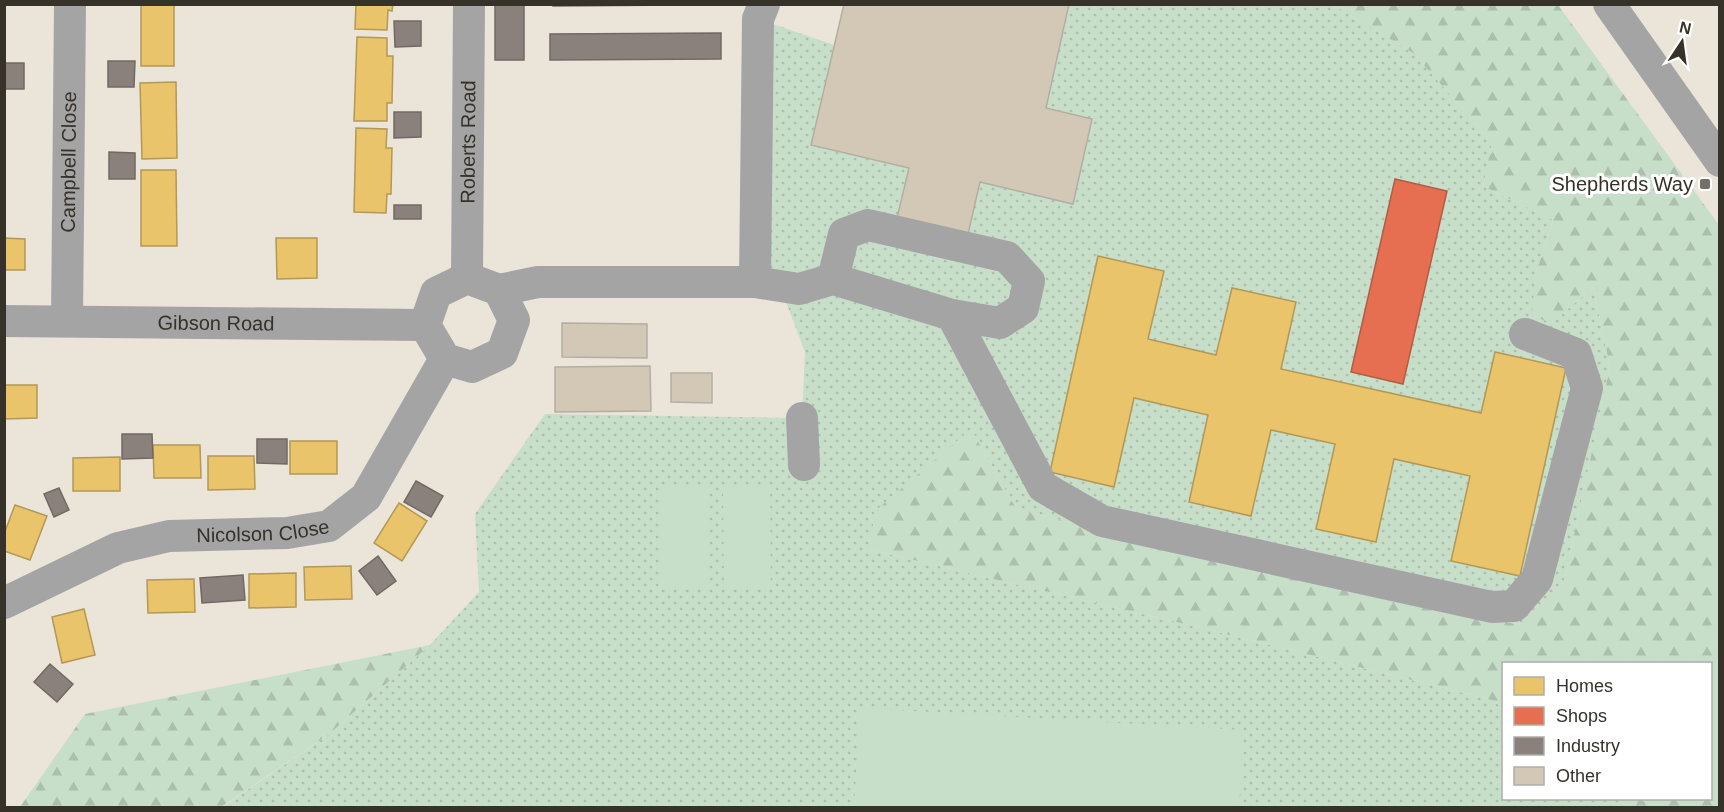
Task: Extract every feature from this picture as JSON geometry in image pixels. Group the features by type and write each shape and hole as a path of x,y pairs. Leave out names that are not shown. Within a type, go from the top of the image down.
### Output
{"street":[{"name":"Campbell Close","path":"68,321 70,4"},
{"name":"Roberts Road","path":"467,278 469,4"},
{"path":"1609,4 1719,161"},
{"path":"755,282 758,19 763,5"},
{"path":"500,290 514,320 502,352 472,367 445,359 425,324 436,293 467,278 500,290 538,282 755,282 799,289 833,279 952,315 1000,323 1023,308 1029,281 1007,257 868,225 844,234 833,279"},
{"path":"952,315 1043,487 1102,521 1492,607 1514,606 1537,579 1587,388 1576,354 1525,334"},
{"name":"Gibson Road","path":"4,321 425,324"},
{"name":"Nicolson Close","path":"4,603 118,548 169,536 287,533 329,526 366,497 445,359"},
{"path":"802,418 804,465"}],"green space":[{"path":"1069,5 1334,5 1413,53 1493,143 1483,186 1553,220 1535,276 1552,323 1593,287 1610,367 1564,582 1519,625 1017,510 971,429 871,550 1492,700 1502,707 1502,800 1622,800 1618,807 221,808 328,735 430,645 479,592 475,514 545,414 802,418 805,352 780,286 755,282 758,19 834,45 811,145 909,168 897,218 980,182 1073,203 1092,119 1046,108"},
{"path":"1334,5 1558,5 1719,225 1719,807 1618,807 1622,800 1712,800 1712,662 1502,662 1502,707 1492,700 871,550 874,512 971,429 1017,510 1519,625 1564,582 1610,367 1593,287 1552,323 1532,316 1535,276 1553,220 1483,186 1492,142 1413,53"},
{"path":"723,486 770,486 771,587 724,587"},
{"path":"661,487 707,487 708,587 661,588"},
{"path":"430,645 328,735 221,807 20,807 85,714"},
{"path":"860,708 1244,730 1239,807 854,807"}],"building: Homes":[{"path":"141,4 174,4 174,66 141,66"},
{"path":"356,4 393,4 392,11 388,10 387,30 355,29"},
{"path":"357,37 387,38 387,56 393,56 392,103 387,103 387,121 354,121"},
{"path":"176,82 177,158 142,159 140,83"},
{"path":"356,128 387,129 386,148 392,148 391,194 387,194 386,213 354,212"},
{"path":"141,170 176,170 177,246 141,246"},
{"path":"4,238 25,239 25,270 4,270"},
{"path":"276,238 317,238 317,278 277,279"},
{"path":"1098,256 1164,271 1148,339 1216,355 1232,288 1296,302 1281,369 1481,413 1495,352 1566,368 1520,576 1451,561 1470,476 1394,459 1376,542 1316,529 1335,444 1271,430 1251,516 1189,502 1208,415 1134,398 1114,487 1050,472"},
{"path":"4,385 37,385 37,418 4,419"},
{"path":"290,441 337,441 337,474 290,474"},
{"path":"153,445 200,445 201,478 154,478"},
{"path":"208,456 254,456 255,489 208,490"},
{"path":"120,457 120,491 73,491 73,458"},
{"path":"399,503 427,521 402,561 374,543"},
{"path":"15,505 47,516 30,560 4,551 4,534"},
{"path":"351,566 352,599 305,600 304,567"},
{"path":"296,573 296,607 249,608 249,574"},
{"path":"194,579 195,612 148,613 147,580"},
{"path":"84,609 95,655 62,663 52,617"}],"building: Shops":[{"path":"1395,179 1447,191 1403,384 1351,372"}],"building: Industry":[{"path":"495,4 524,4 524,60 495,60"},
{"path":"553,4 681,4 681,5 553,6"},
{"path":"394,21 421,21 421,46 395,47"},
{"path":"721,33 721,59 550,60 550,34"},
{"path":"108,61 135,61 134,87 108,87"},
{"path":"4,63 24,63 24,89 4,89"},
{"path":"394,112 421,112 421,137 394,138"},
{"path":"109,152 135,153 135,179 109,179"},
{"path":"394,205 421,205 421,219 394,219"},
{"path":"122,434 152,434 153,458 122,459"},
{"path":"257,439 287,439 287,464 257,463"},
{"path":"416,481 443,496 431,517 404,502"},
{"path":"59,488 69,510 54,517 44,494"},
{"path":"378,556 396,581 377,595 359,571"},
{"path":"243,575 245,600 202,603 200,578"},
{"path":"50,664 73,684 57,702 34,682"}],"building: Other":[{"path":"844,4 1069,4 1046,108 1092,119 1073,204 980,182 968,234 897,218 909,168 811,145"},
{"path":"562,323 647,324 647,358 562,357"},
{"path":"650,366 651,411 555,412 555,367"},
{"path":"671,373 712,373 712,403 671,402"}],"place":[{"name":"Shepherds Way","path":"1705,184"}]}
